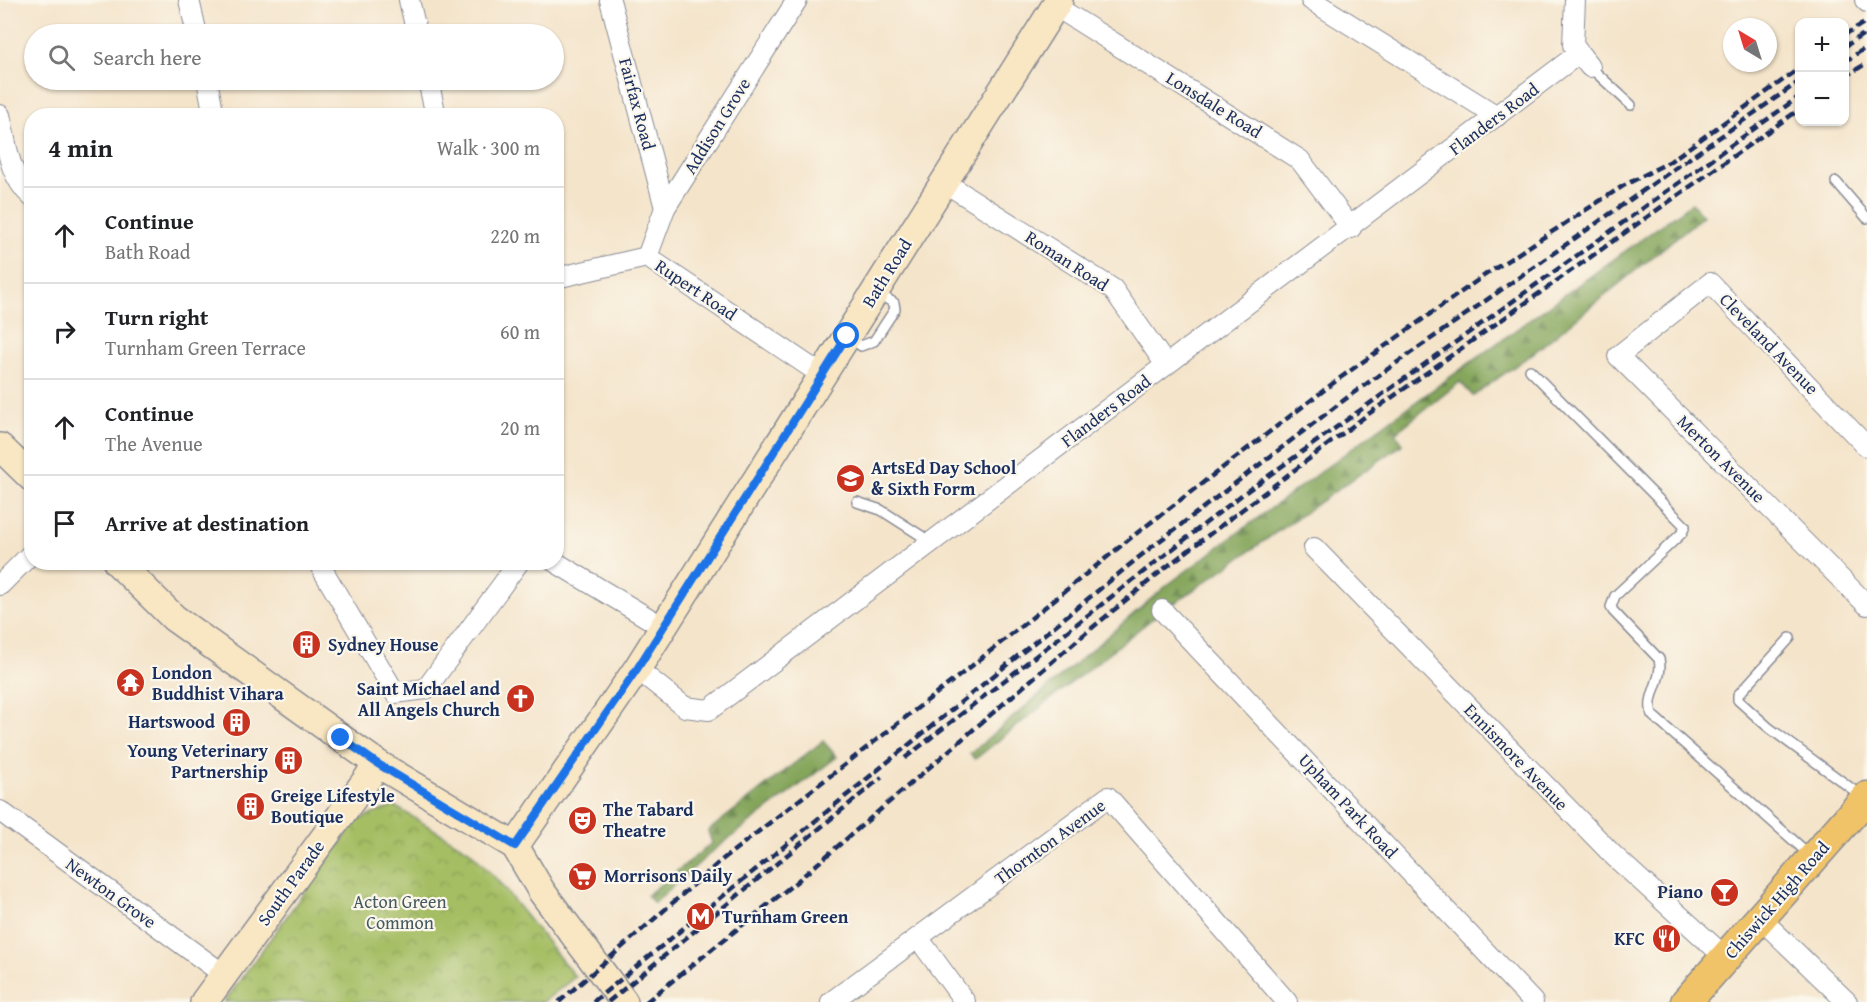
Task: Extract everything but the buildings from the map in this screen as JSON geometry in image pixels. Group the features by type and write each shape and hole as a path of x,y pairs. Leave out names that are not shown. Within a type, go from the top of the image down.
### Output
{"main road":[{"name":"Bath Road","path":"515,846 637,669 1057,3"},
{"path":"0,447 24,470"},
{"path":"125,570 174,618 378,764 515,846 542,892 624,1002"},
{"name":"South Parade","path":"204,1002 378,764"},
{"name":"Chiswick High Road","path":"1686,1002 1866,798"}],"street":[{"path":"189,0 195,24"},
{"path":"409,0 415,24"},
{"name":"Fairfax Road","path":"610,0 665,208"},
{"name":"Addison Grove","path":"647,257 665,208 797,0"},
{"path":"1311,0 1497,116"},
{"path":"1575,0 1572,35 1573,45 1580,60"},
{"name":"Lonsdale Road","path":"1057,3 1300,160 1351,228"},
{"name":"Flanders Road","path":"637,669 685,707 709,710 1497,116 1580,60"},
{"path":"209,90 212,108"},
{"path":"430,90 434,108"},
{"path":"0,115 13,174 24,190"},
{"name":"Roman Road","path":"944,182 1113,289 1166,365"},
{"name":"Rupert Road","path":"564,276 647,257 822,375"},
{"name":"Cleveland Avenue","path":"1664,317 1710,282 1867,447"},
{"name":"Merton Avenue","path":"1664,317 1618,356 1867,605"},
{"name":"Ennismore Avenue","path":"1314,548 1588,831 1726,958"},
{"path":"0,585 24,561"},
{"path":"564,567 663,627"},
{"path":"323,570 395,693 426,690 513,570"},
{"name":"Upham Park Road","path":"1162,610 1533,1002"},
{"name":"Thornton Avenue","path":"831,1002 1108,797 1287,1002"},
{"name":"Newton Grove","path":"0,811 223,974"},
{"path":"1760,918 1847,1002"},
{"path":"919,939 965,1002"}],"lane":[{"path":"1580,60 1631,105"},
{"path":"1836,182 1867,218"},
{"path":"1530,370 1685,526 1682,532 1615,596 1612,603 1613,611 1659,659 1659,677 1649,704 1652,715 1813,858"},
{"path":"857,502 881,510 931,542"},
{"path":"1790,638 1741,692 1738,700 1768,726 1866,798"}],"green space":[{"path":"1692,203 1703,216 1536,351 1473,396 1460,382 1395,433 1403,444 1152,619 975,759 970,754 1166,586 1378,429"},
{"path":"823,741 837,757 714,850 654,903 647,895 712,843 708,831"},
{"name":"Acton Green Common","path":"394,806 469,850 498,881 575,977 543,1002 224,1002 357,820"}],"railway":[{"path":"1849,32 1867,21"},
{"path":"1849,44 1867,32"},
{"path":"1849,59 1867,47"},
{"path":"1849,74 1867,63"},
{"path":"559,1002 723,859 968,669 1137,533 1340,378 1485,275 1623,186 1669,162 1795,72"},
{"path":"593,1002 1149,549 1352,394 1795,84"},
{"path":"905,758 1243,494 1795,100"},
{"path":"646,1002 795,883 1081,637 1165,568 1367,415 1795,113"},
{"path":"608,1002 882,777"}],"place":[{"name":"ArtsEd Day School & Sixth Form","path":"850,478"},
{"name":"Sydney House","path":"307,645"},
{"name":"London Buddhist Vihara","path":"131,683"},
{"name":"Saint Michael and All Angels Church","path":"521,699"},
{"name":"Hartswood","path":"236,722"},
{"name":"Young Veterinary Partnership","path":"289,761"},
{"name":"Greige Lifestyle Boutique","path":"250,806"},
{"name":"The Tabard Theatre","path":"582,820"},
{"name":"Morrisons Daily","path":"583,876"},
{"name":"Piano","path":"1724,892"},
{"name":"Turnham Green","path":"701,917"},
{"name":"KFC","path":"1666,939"}],"route":[{"path":"341,738 378,764 515,846 637,669 847,336"}]}
